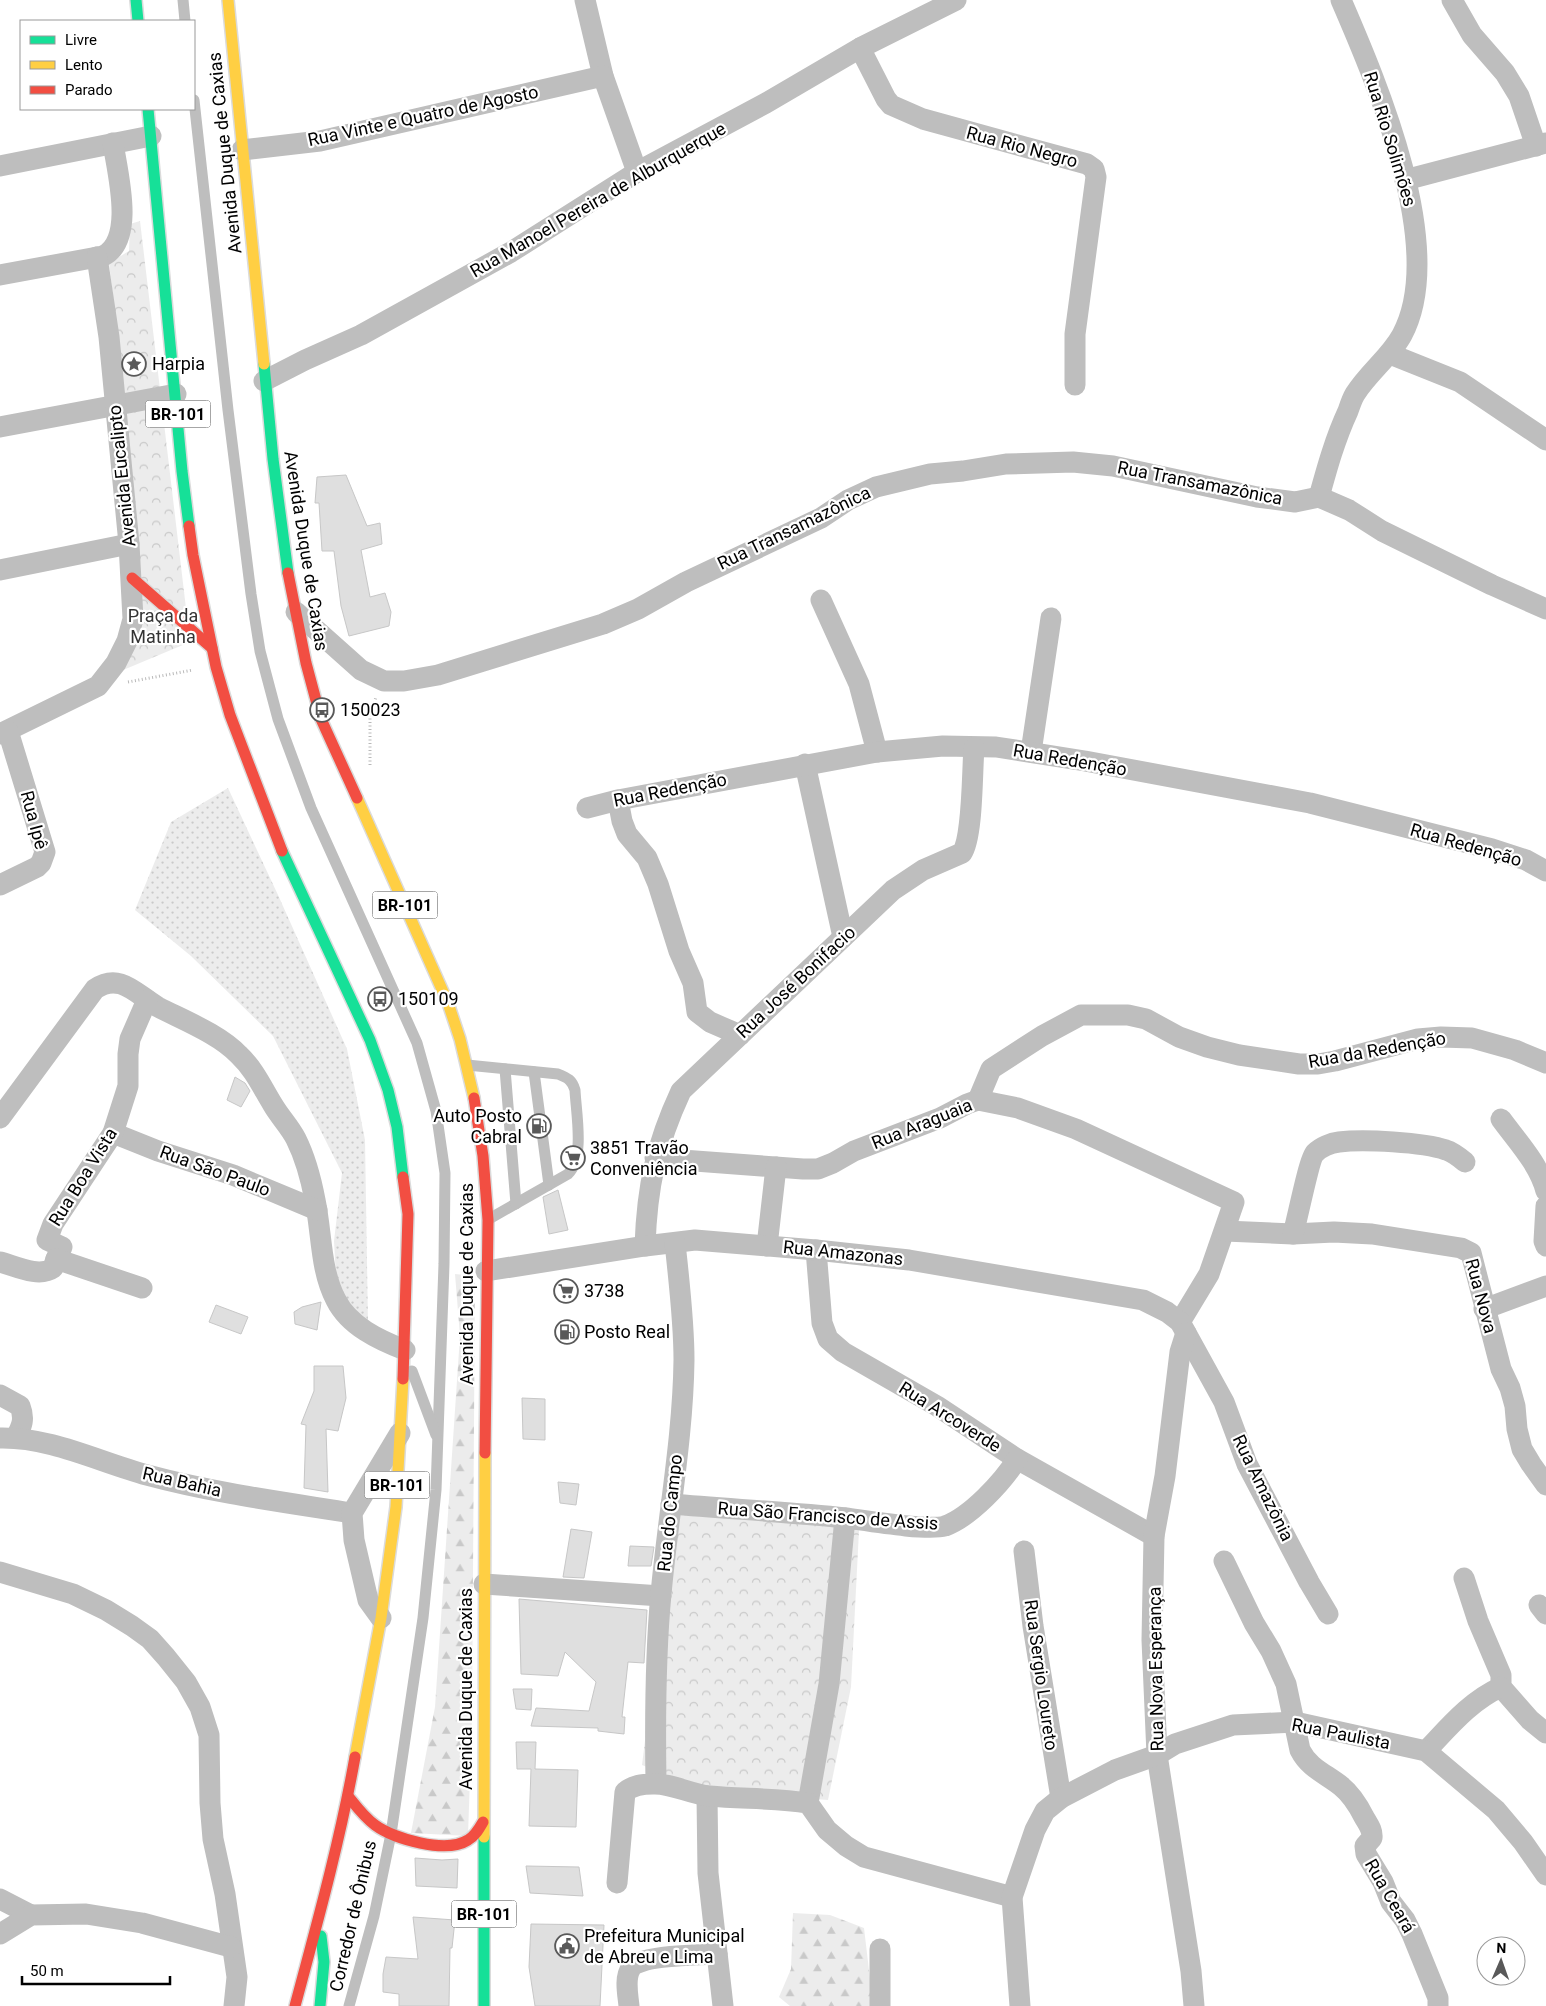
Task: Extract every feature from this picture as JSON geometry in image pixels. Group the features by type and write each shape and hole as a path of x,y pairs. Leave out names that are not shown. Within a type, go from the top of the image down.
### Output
{"highway":[{"path":"136,0 138,20"},
{"name":"Avenida Duque de Caxias","path":"228,0 264,381 286,557 296,612 321,719 373,832 448,1004 473,1092 483,1156 488,1220 484,1584 484,2006"},
{"name":"BR-101","path":"148,110 182,471 193,555 216,667 230,716 282,850 370,1040 388,1090 397,1126 408,1214 405,1350 396,1507 381,1618 348,1796 317,1925 295,2006"},
{"path":"132,578 212,648"},
{"path":"348,1796 376,1826 391,1834 424,1844 465,1842 476,1834 483,1822"},
{"path":"317,1925 322,1937 324,1953 324,1981 320,2006"}],"street":[{"path":"585,0 603,76 637,172"},
{"name":"Rua Manoel Pereira de Alburquerque","path":"264,381 361,335 511,252 637,172 766,103 860,48 956,0"},
{"name":"Rua Rio Solimões","path":"1319,497 1338,432 1355,394 1390,354 1403,334 1416,291 1416,244 1412,210 1405,180 1384,111 1341,0"},
{"path":"1405,180 1541,145 1519,96 1505,73 1472,35 1452,0"},
{"name":"Rua Rio Negro","path":"860,48 886,99 891,105 930,121 1087,164 1094,169 1096,178 1075,334 1075,385"},
{"name":"Rua Vinte e Quatro de Agosto","path":"242,150 320,140 603,76"},
{"path":"0,166 151,136"},
{"path":"0,275 97,257 109,253 118,237 122,224 122,208 113,144"},
{"name":"Avenida Eucalipto","path":"4,732 98,686 116,663 127,641 133,618 132,578 110,337 97,257"},
{"path":"1390,354 1460,382 1490,400 1546,440"},
{"path":"0,427 176,394"},
{"name":"Rua Transamazônica","path":"296,612 361,670 384,681 404,681 438,675 603,624 638,609 702,574 821,518 848,500 876,487 930,474 963,472 1006,464 1073,462 1113,466 1257,497 1295,502 1319,497"},
{"path":"1319,497 1349,510 1382,531 1546,609"},
{"path":"0,570 129,544"},
{"path":"821,600 859,684 877,752"},
{"path":"1031,752 1050,618"},
{"name":"Rua Ipê","path":"0,885 37,867 44,859 45,852 4,732"},
{"name":"Rua Redenção","path":"587,808 618,800 877,752 943,746 996,748 1031,752 1310,803 1492,849 1526,860 1546,871"},
{"name":"Rua José Bonifacio","path":"645,1246 650,1180 655,1158 669,1116 681,1091 893,890 923,870 962,853 969,830 974,748"},
{"path":"805,764 843,937"},
{"path":"618,800 622,821 627,834 646,858 658,884 679,951 693,983 697,1012 710,1022 740,1035"},
{"path":"0,1118 95,989 104,983 119,983 221,1041 238,1054 253,1070 274,1107 296,1138 310,1171 327,1279 336,1301 345,1314 362,1328 382,1341 405,1350"},
{"name":"Rua Boa Vista","path":"56,1259 62,1247 47,1240 49,1233 62,1209 113,1133 128,1086 130,1039 147,1000"},
{"name":"Rua da Redenção","path":"978,1100 990,1069 1042,1036 1081,1015 1128,1014 1146,1019 1206,1047 1239,1055 1299,1064 1318,1064 1335,1061 1418,1039 1441,1036 1472,1038 1515,1050 1546,1063"},
{"name":"Rua Araguaia","path":"655,1158 818,1169 854,1151 940,1118 978,1100 1018,1108 1076,1129 1234,1202"},
{"path":"1501,1119 1537,1169 1544,1181 1546,1191"},
{"name":"Rua São Paulo","path":"113,1133 158,1152 233,1175 317,1210"},
{"path":"1294,1229 1310,1162 1314,1154 1330,1144 1357,1142 1427,1145 1453,1153 1465,1162"},
{"path":"767,1246 776,1167"},
{"name":"Rua Nova Esperança","path":"1194,2006 1191,1971 1157,1755 1152,1640 1154,1536 1164,1476 1183,1328 1209,1274 1234,1202"},
{"path":"1546,1206 1544,1241 1546,1246"},
{"name":"Rua Nova","path":"1225,1231 1294,1229 1372,1234 1465,1249 1471,1253 1501,1369 1510,1388 1515,1406 1517,1429 1522,1448 1546,1485"},
{"name":"Rua Amazonas","path":"486,1271 695,1240 909,1260 1143,1300 1167,1312 1183,1328"},
{"name":"Rua do Campo","path":"656,1783 655,1714 661,1596 682,1396 684,1359 680,1288 675,1243"},
{"name":"Rua Arcoverde","path":"816,1250 822,1323 828,1339 843,1352 937,1406 1017,1459 1154,1536"},
{"path":"0,1262 28,1270 44,1271 53,1268 56,1259 142,1288"},
{"path":"1484,1309 1546,1286"},
{"name":"Rua Amazônia","path":"1183,1328 1224,1402 1247,1464 1309,1582 1328,1614"},
{"name":"Rua Bahia","path":"0,1395 20,1406 24,1416 22,1424 8,1438"},
{"path":"381,1618 368,1600 354,1540 352,1513 400,1433"},
{"name":"Rua Bahia","path":"8,1438 74,1451 146,1475 214,1491 352,1513"},
{"path":"1522,1448 1546,1467"},
{"name":"Rua São Francisco de Assis","path":"671,1504 844,1518 934,1528 953,1522 968,1512 994,1489 1017,1459"},
{"path":"844,1518 829,1684 808,1803 827,1830 846,1846 864,1857 1012,1897 1020,2006"},
{"name":"Rua Sergio Loureto","path":"1024,1551 1032,1626 1061,1798"},
{"name":"Rua Ceará","path":"1224,1561 1286,1684 1300,1750 1303,1756 1315,1769 1340,1785 1350,1794 1372,1830 1372,1838 1364,1846 1366,1854 1384,1882 1391,1902 1405,1920 1412,1934 1438,1998 1438,2006"},
{"path":"0,1572 73,1594 106,1610 150,1639 186,1682 200,1707 209,1735 210,1803 213,1839 225,1894 236,1977 234,2006"},
{"path":"1464,1578 1478,1621 1501,1675 1501,1687 1530,1720 1546,1733"},
{"path":"484,1584 661,1596"},
{"path":"1426,1751 1468,1708 1485,1694 1501,1687"},
{"name":"Rua Paulista","path":"1012,1897 1034,1830 1045,1811 1061,1798 1115,1770 1157,1755 1175,1744 1198,1734 1233,1725 1295,1722 1426,1751 1496,1810 1523,1842 1546,1875"},
{"path":"617,1883 625,1792 631,1787 640,1784 656,1783 707,1796 790,1800 808,1803"},
{"path":"707,1796 708,1873 723,2006"},
{"path":"0,1899 31,1915 86,1914 142,1923 231,1947"},
{"path":"0,1934 31,1915"},
{"path":"880,1949 880,2006"},
{"path":"629,2006 628,1980 629,1970 633,1964 647,1960 717,1954"}],"lane":[{"path":"183,0 185,20"},
{"name":"Corredor de Ônibus","path":"195,109 228,410 260,651 278,719 301,781 417,1043 436,1111 445,1173 444,1264 436,1490 423,1618 391,1834 374,1916 350,2006"},
{"path":"466,1064 558,1074 573,1082 575,1090 578,1154 574,1168 568,1174 488,1220"},
{"path":"505,1069 516,1204"},
{"path":"534,1072 549,1185"},
{"path":"405,1350 438,1441"}],"path":[{"path":"98,686 216,667"}],"green space":[{"name":"Praça da Matinha","path":"140,221 190,642 116,673 139,620 126,407 109,263 129,251 130,224"},
{"path":"228,788 347,1049 365,1140 368,1324 338,1316 334,1241 342,1173 273,1036 191,956 135,910 171,822"},
{"path":"455,1274 475,1276 472,1718 468,1836 411,1833 435,1707 460,1336"},
{"path":"675,1497 860,1511 851,1687 828,1800 709,1791 642,1765"},
{"path":"793,1913 830,1915 864,1928 871,1987 871,2006 790,2006 779,1997 791,1969"}],"building":[{"path":"346,475 367,526 380,523 382,544 361,550 370,597 385,593 391,612 389,626 349,636 341,606 334,551 322,551 319,503 315,503 317,477"},
{"path":"235,1077 245,1083 250,1091 241,1107 227,1100"},
{"path":"558,1190 568,1230 549,1234 543,1197"},
{"path":"321,1302 317,1330 295,1324 294,1312 302,1307"},
{"path":"216,1305 248,1317 241,1334 209,1322"},
{"path":"314,1366 343,1366 346,1398 338,1431 326,1429 328,1492 304,1488 306,1425 301,1424 314,1391"},
{"path":"522,1398 545,1399 545,1440 523,1439"},
{"path":"558,1482 579,1484 576,1505 560,1503"},
{"path":"571,1529 592,1532 584,1578 563,1577"},
{"path":"630,1546 654,1547 651,1566 628,1566"},
{"path":"519,1599 647,1610 644,1663 628,1662 622,1717 625,1717 624,1734 598,1731 598,1728 531,1726 536,1708 589,1711 596,1682 565,1652 558,1676 521,1674"},
{"path":"513,1689 532,1689 531,1710 516,1709"},
{"path":"516,1742 536,1742 535,1769 578,1770 576,1827 529,1826 531,1769 517,1769"},
{"path":"415,1858 458,1859 457,1888 416,1886"},
{"path":"526,1866 579,1867 583,1896 530,1893"},
{"path":"413,1917 455,1920 452,1948 450,1948 449,2006 399,2006 399,1994 383,1992 383,1974 386,1957 418,1959"},
{"name":"Prefeitura Municipal de Abreu e Lima","path":"531,1924 604,1925 600,2006 535,2006 529,1967"}],"traffic: fast":[{"path":"136,0 138,20"},
{"path":"148,110 182,471 189,526"},
{"path":"264,364 273,459 288,573"},
{"path":"282,851 370,1040 388,1090 397,1127 403,1177"},
{"path":"484,1837 484,2006"},
{"path":"320,2006 324,1962 321,1936"}],"traffic: slow":[{"path":"228,0 264,364"},
{"path":"357,798 448,1003 460,1039 474,1098"},
{"path":"355,1757 381,1618 396,1507 403,1379"},
{"path":"484,1837 485,1453"}],"traffic: jam":[{"path":"189,526 193,555 216,667 230,715 282,851"},
{"path":"288,573 306,663 321,719 357,798"},
{"path":"132,578 212,648"},
{"path":"474,1098 483,1156 488,1220 485,1453"},
{"path":"403,1177 408,1214 403,1379"},
{"path":"295,2006 335,1851 355,1757"},
{"path":"348,1796 375,1825 394,1835 420,1843 447,1846 458,1844 473,1836 483,1822"}],"place":[{"name":"Harpia","path":"134,364"},
{"name":"150023","path":"322,710"},
{"name":"150109","path":"380,999"},
{"name":"Auto Posto Cabral","path":"539,1126"},
{"name":"3851 Travão Conveniência","path":"573,1158"},
{"name":"3738","path":"566,1291"},
{"name":"Posto Real","path":"567,1332"},
{"name":"Prefeitura Municipal de Abreu e Lima","path":"567,1946"}]}
